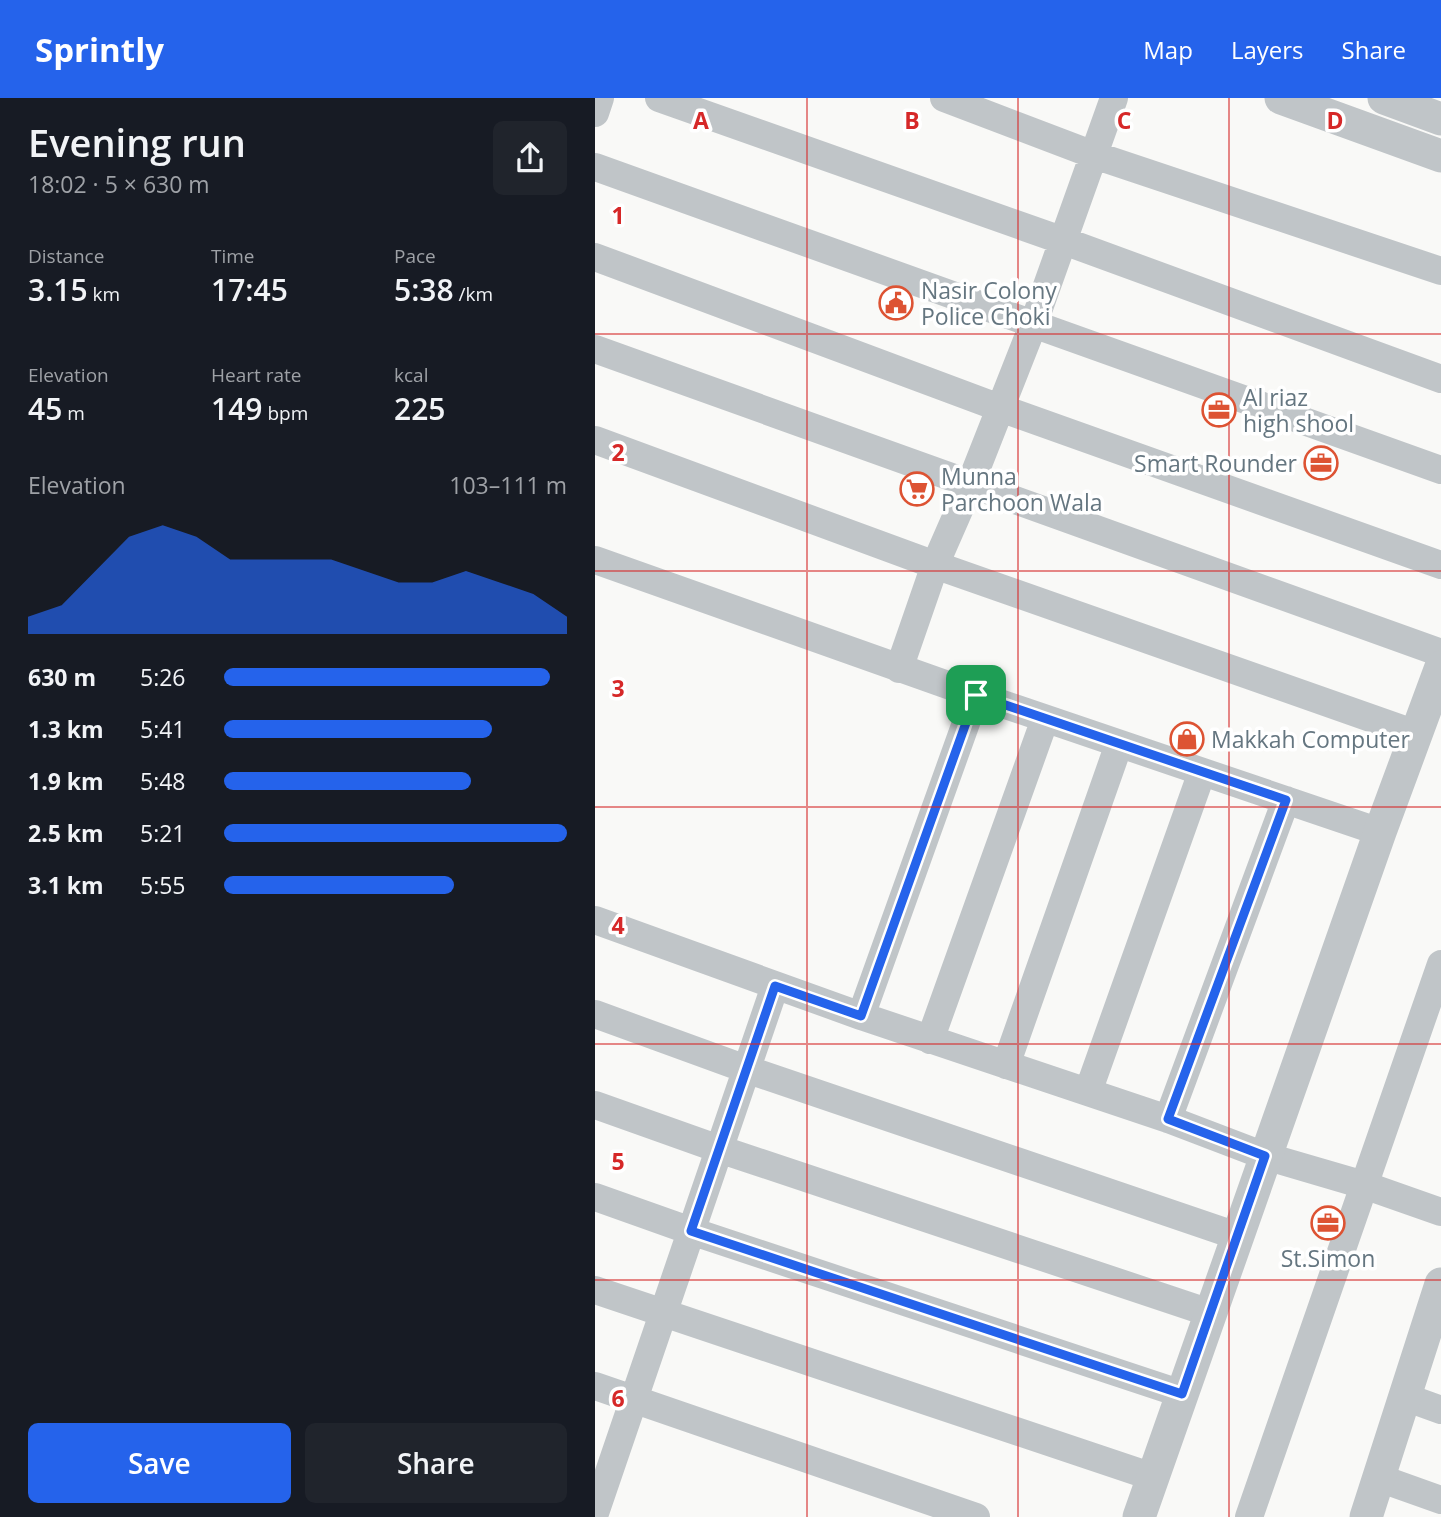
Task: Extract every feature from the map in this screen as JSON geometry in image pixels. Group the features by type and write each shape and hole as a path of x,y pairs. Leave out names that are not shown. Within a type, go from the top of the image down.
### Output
{"street":[{"path":"595,113 600,98"},
{"path":"659,98 1441,379"},
{"path":"944,98 1094,155 1441,271"},
{"path":"899,669 935,565 970,485 1033,325 1114,98"},
{"path":"1282,98 1441,156"},
{"path":"1384,98 1441,119"},
{"path":"595,167 1441,470"},
{"path":"595,257 1000,408 1441,565"},
{"path":"595,349 1441,653"},
{"path":"595,440 935,565 1416,734"},
{"path":"595,560 899,669 1380,832"},
{"path":"1139,1517 1380,832 1441,667"},
{"path":"861,1016 976,695"},
{"path":"930,1040 1045,719"},
{"path":"1006,1065 1119,744"},
{"path":"1088,1092 1202,772"},
{"path":"1168,1119 1286,800"},
{"path":"595,920 930,1040 1168,1119 1265,1156 1364,1185 1441,1212"},
{"path":"1249,1517 1441,964"},
{"path":"595,1513 775,986"},
{"path":"595,1014 746,1069 1237,1236"},
{"path":"595,1105 1210,1313"},
{"path":"595,1197 1182,1394"},
{"path":"595,1290 1153,1477"},
{"path":"1366,1517 1438,1302"},
{"path":"595,1386 976,1517"},
{"path":"1405,1397 1441,1410"},
{"path":"1379,1478 1441,1500"}],"place":[{"name":"Nasir Colony Police Choki","path":"896,303"},
{"name":"Al riaz high shool","path":"1219,410"},
{"name":"Smart Rounder","path":"1321,463"},
{"name":"Munna Parchoon Wala","path":"917,489"},
{"name":"Makkah Computer","path":"1187,739"},
{"name":"St.Simon","path":"1328,1223"}],"route":[{"path":"976,695 1286,800 1168,1119 1265,1156 1182,1394 691,1231 775,986 861,1016 976,695"}]}
